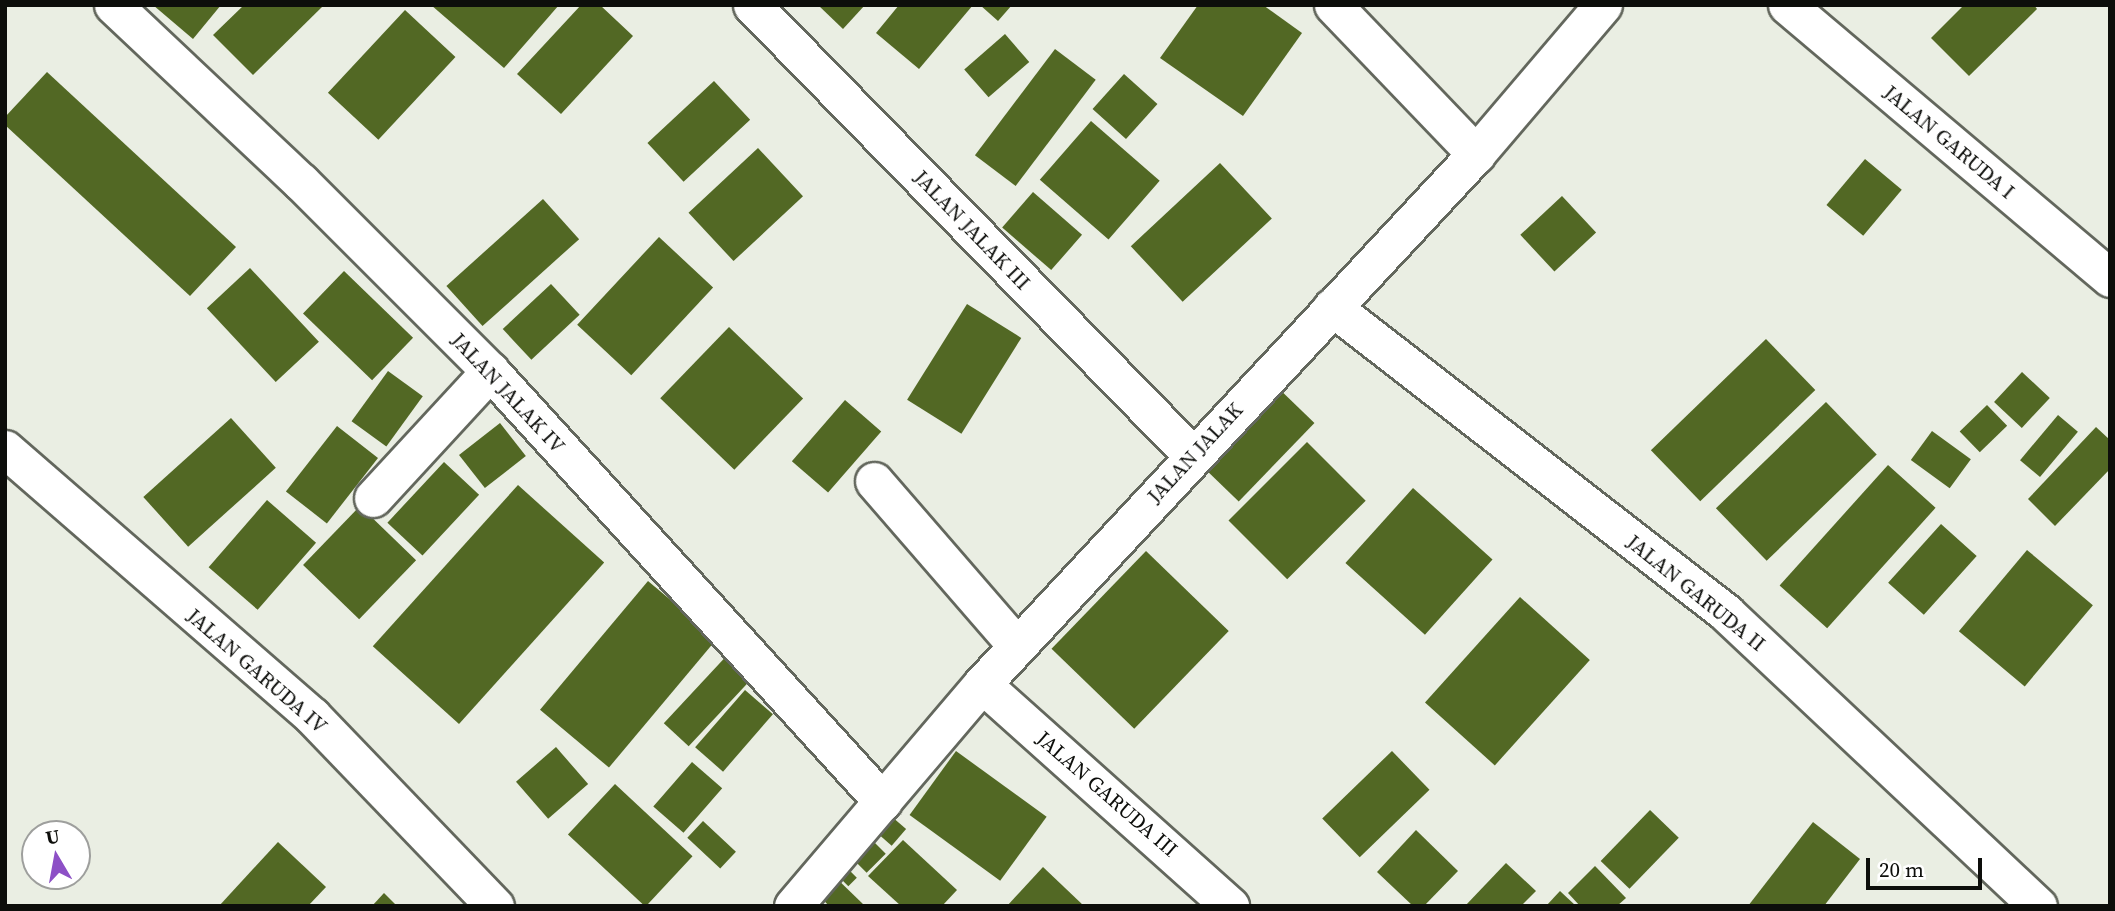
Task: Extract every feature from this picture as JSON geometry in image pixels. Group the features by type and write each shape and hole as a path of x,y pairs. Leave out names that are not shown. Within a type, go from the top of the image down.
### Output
{"street":[{"name":"JALAN JALAK IV","path":"113,5 301,182 490,371 883,802"},
{"name":"JALAN JALAK III","path":"752,5 1192,455"},
{"path":"1333,5 1476,154"},
{"name":"JALAN JALAK","path":"793,906 982,684 1192,455 1476,154 1603,5"},
{"name":"JALAN GARUDA I","path":"1787,5 2110,278"},
{"name":"JALAN GARUDA II","path":"1332,307 1726,613 2038,906"},
{"path":"373,498 490,371"},
{"name":"JALAN GARUDA IV","path":"5,449 312,716 495,906"},
{"path":"874,481 1017,646"},
{"name":"JALAN GARUDA III","path":"982,684 1230,906"}],"building":[{"path":"153,5 221,5 193,39"},
{"path":"244,5 324,5 253,75 213,35"},
{"path":"431,5 559,5 504,68"},
{"path":"581,5 600,5 633,36 561,114 517,74"},
{"path":"818,5 865,5 843,29"},
{"path":"899,5 973,5 919,69 876,33"},
{"path":"980,5 1012,5 998,21"},
{"path":"1198,5 1263,5 1302,33 1243,116 1160,58"},
{"path":"1964,5 2034,5 2037,9 1969,76 1931,38"},
{"path":"405,10 455,57 378,140 328,93"},
{"path":"1005,34 1029,62 989,97 964,69"},
{"path":"1055,49 1096,80 1016,186 975,155"},
{"path":"47,72 236,247 190,296 5,125 5,117"},
{"path":"1124,74 1157,104 1126,139 1093,109"},
{"path":"714,81 750,120 684,182 647,143"},
{"path":"1091,121 1160,181 1109,240 1040,180"},
{"path":"758,148 803,196 734,261 689,213"},
{"path":"1865,159 1902,190 1863,236 1826,205"},
{"path":"1220,163 1272,219 1183,302 1131,246"},
{"path":"1033,192 1082,235 1051,270 1002,227"},
{"path":"1562,196 1596,233 1554,271 1520,235"},
{"path":"543,199 579,239 483,326 446,286"},
{"path":"659,237 713,287 631,375 577,325"},
{"path":"250,268 319,342 276,382 207,308"},
{"path":"344,271 413,338 372,380 303,313"},
{"path":"551,284 580,315 531,360 503,329"},
{"path":"967,304 1021,338 961,434 907,400"},
{"path":"729,327 803,399 734,470 660,398"},
{"path":"1766,339 1815,390 1700,501 1651,450"},
{"path":"388,371 423,396 386,446 352,421"},
{"path":"2022,372 2050,398 2022,428 1994,402"},
{"path":"1272,382 1314,423 1239,501 1196,460"},
{"path":"845,400 881,431 828,493 792,461"},
{"path":"1826,402 1877,455 1767,561 1716,508"},
{"path":"1987,405 2007,426 1980,452 1960,431"},
{"path":"2058,415 2078,432 2040,477 2020,460"},
{"path":"231,418 276,468 188,547 143,497"},
{"path":"500,423 526,456 485,488 459,455"},
{"path":"337,426 378,458 327,523 286,491"},
{"path":"2096,427 2110,440 2110,469 2055,526 2028,499"},
{"path":"1932,431 1971,459 1950,488 1911,460"},
{"path":"1307,442 1366,501 1287,579 1229,520"},
{"path":"444,462 479,495 422,555 387,523"},
{"path":"1888,465 1936,508 1827,628 1780,585"},
{"path":"518,485 604,563 459,724 373,646"},
{"path":"1413,488 1493,560 1425,635 1345,563"},
{"path":"267,500 316,543 258,610 209,567"},
{"path":"360,506 416,560 359,619 303,565"},
{"path":"1941,524 1977,556 1924,615 1888,583"},
{"path":"2027,550 2093,605 2025,686 1959,631"},
{"path":"1146,551 1229,631 1134,729 1052,649"},
{"path":"648,581 717,639 609,768 540,710"},
{"path":"1520,597 1590,660 1495,765 1425,703"},
{"path":"732,650 757,673 689,746 664,723"},
{"path":"745,690 773,714 723,772 695,747"},
{"path":"556,747 588,784 548,819 516,782"},
{"path":"956,751 1047,817 1000,881 910,815"},
{"path":"1392,751 1430,790 1360,857 1322,818"},
{"path":"692,762 722,788 683,833 653,807"},
{"path":"615,784 693,856 645,906 568,834"},
{"path":"1650,810 1679,838 1629,889 1601,861"},
{"path":"891,816 906,829 892,846 877,833"},
{"path":"703,821 736,852 720,869 687,838"},
{"path":"1813,822 1860,859 1824,906 1748,906"},
{"path":"1416,830 1458,871 1424,906 1413,906 1377,872"},
{"path":"903,840 957,890 942,906 901,906 868,876"},
{"path":"873,841 886,854 867,873 854,860"},
{"path":"278,842 326,887 308,906 219,906"},
{"path":"837,858 857,878 848,886 829,866"},
{"path":"1506,863 1536,891 1521,906 1465,906"},
{"path":"1595,866 1626,898 1617,906 1580,906 1568,893"},
{"path":"1043,867 1084,906 1007,906"},
{"path":"831,873 865,906 829,906 814,890"},
{"path":"1560,891 1576,906 1546,906"},
{"path":"384,893 397,906 372,906"}]}
